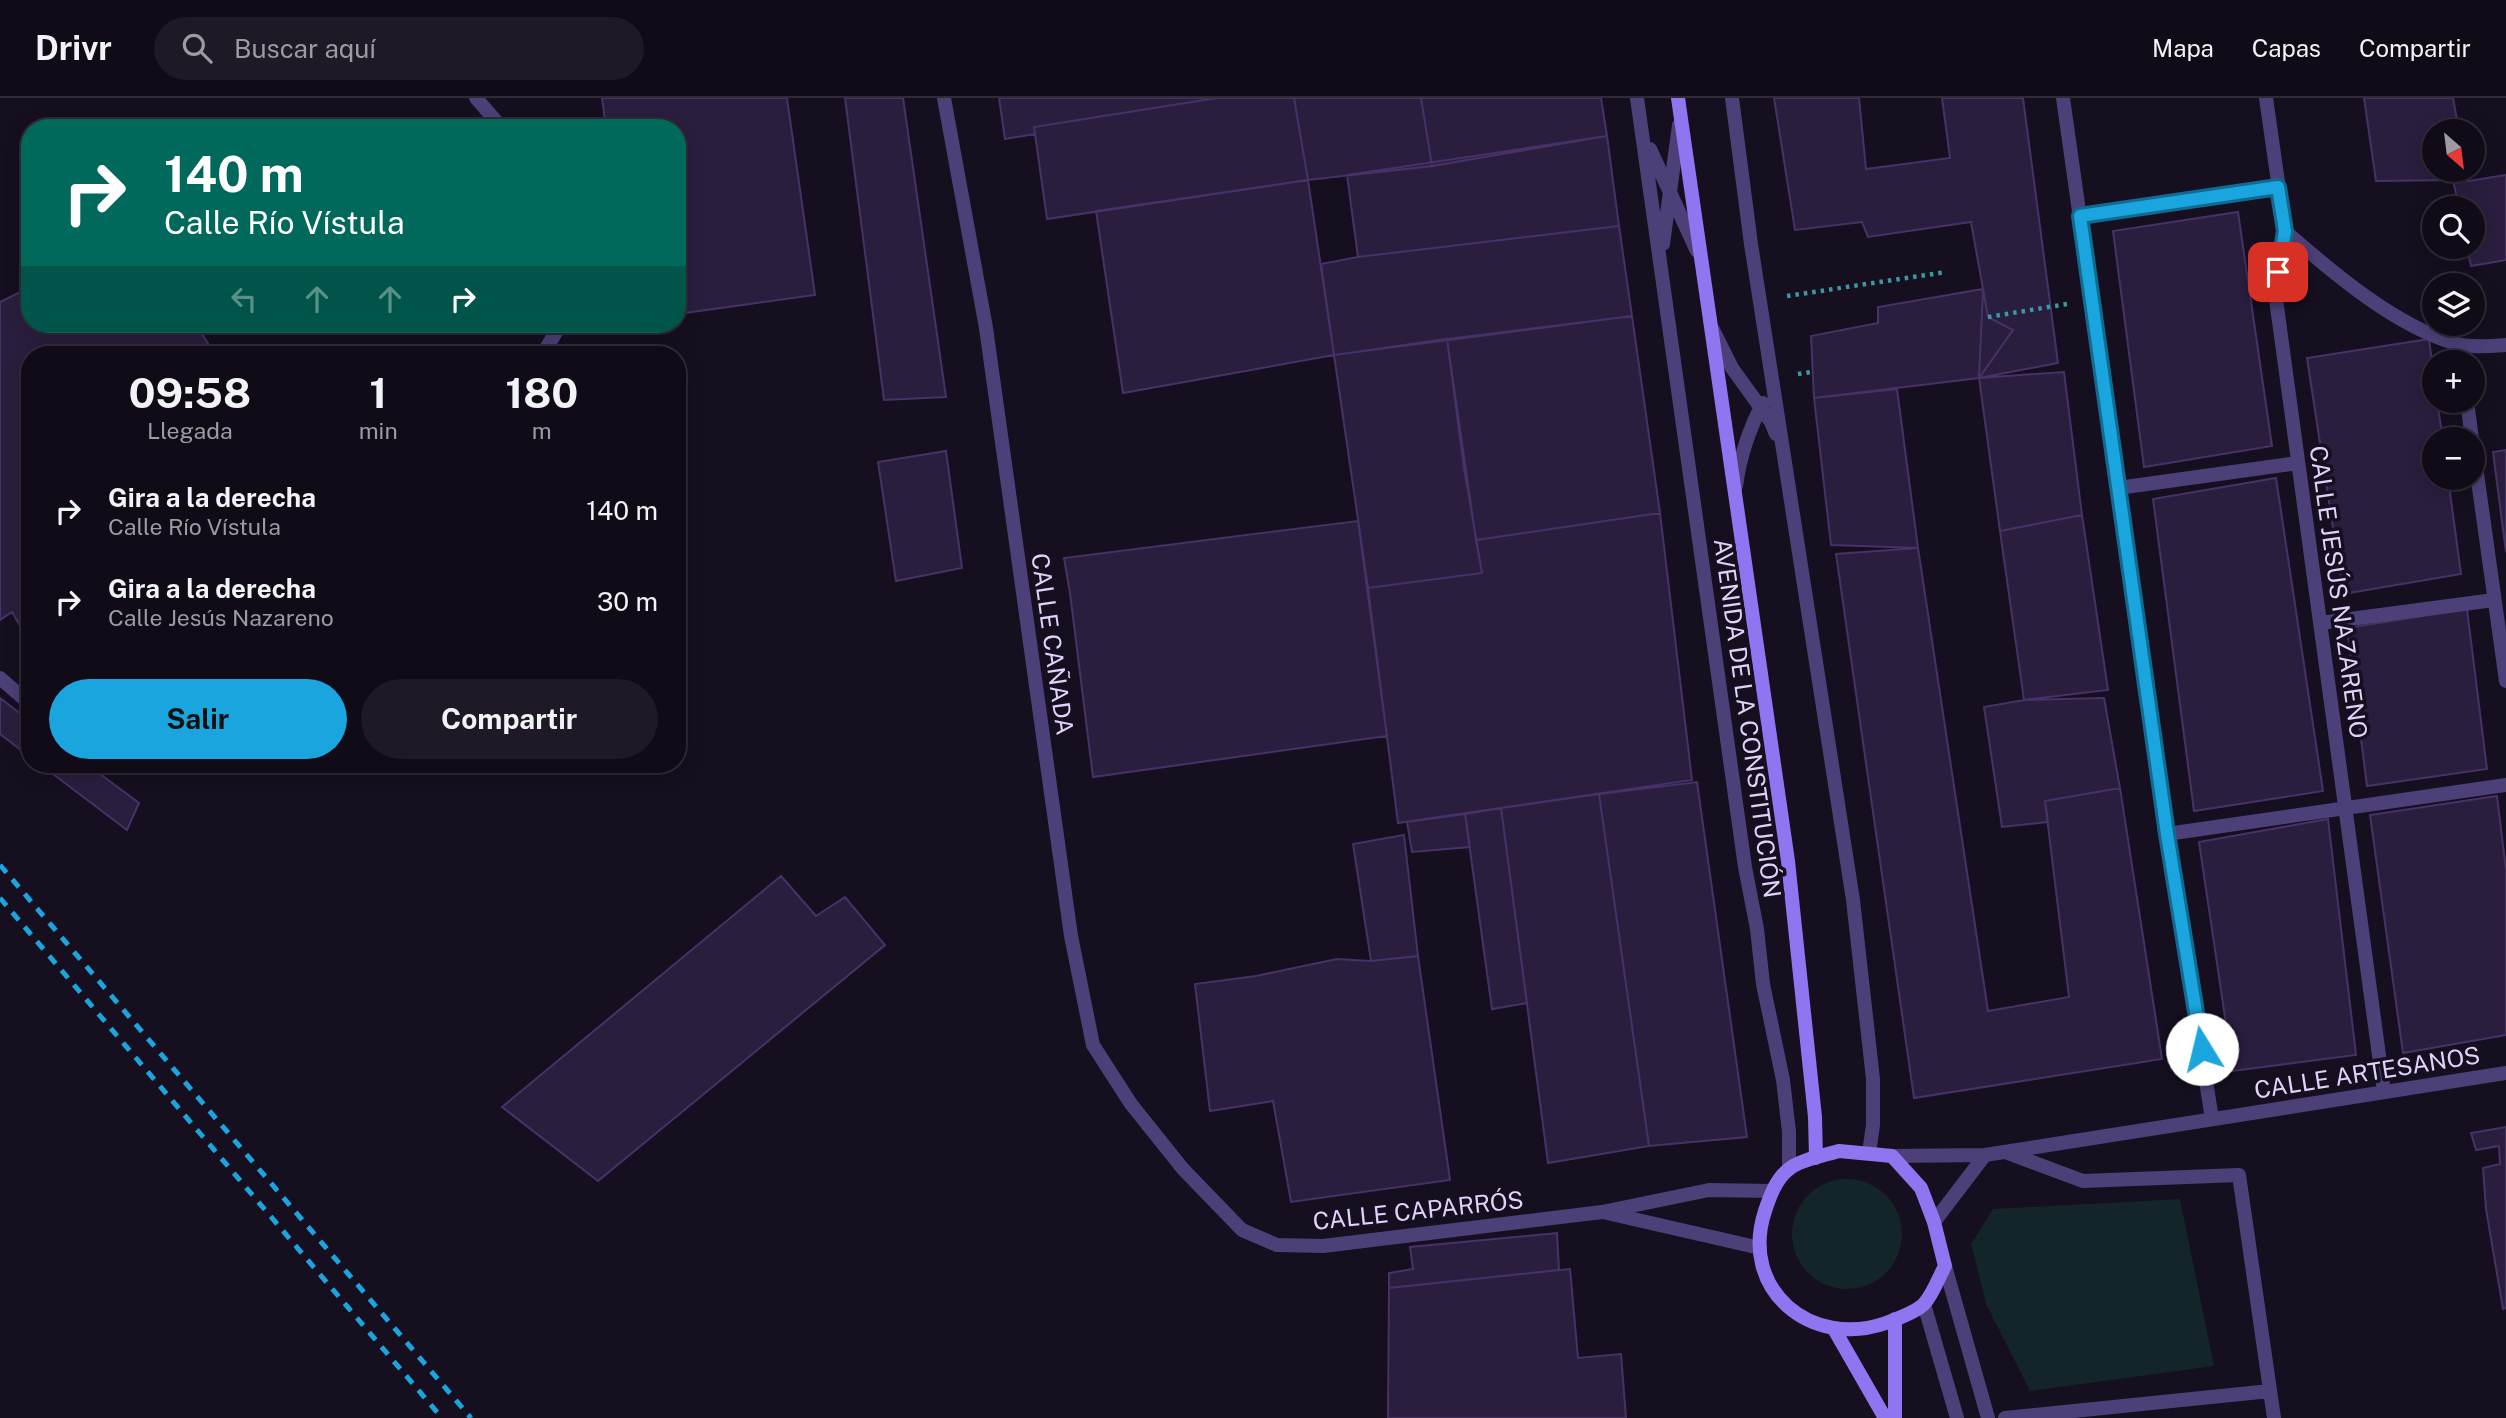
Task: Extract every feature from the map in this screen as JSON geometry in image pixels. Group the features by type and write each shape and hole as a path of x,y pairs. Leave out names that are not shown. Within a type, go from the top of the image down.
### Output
{"main road":[{"name":"AVENIDA DE LA CONSTITUCIÓN","path":"1679,104 1788,861 1815,1117 1816,1158"},
{"path":"1839,1151 1892,1156 1921,1188 1934,1222 1945,1266 1924,1304 1867,1329 1834,1329 1804,1320 1779,1298 1767,1279 1760,1248 1762,1222 1772,1191 1789,1169 1816,1158 1839,1151"},
{"path":"1895,1319 1895,1418"},
{"path":"1834,1329 1885,1418"}],"street":[{"path":"476,98 494,119"},
{"name":"CALLE CAÑADA","path":"944,98 986,328 1071,936 1093,1045 1130,1104 1183,1168"},
{"name":"AVENIDA DE LA CONSTITUCIÓN","path":"1637,98 1745,867 1757,929 1763,984 1783,1080 1789,1132 1789,1169"},
{"path":"1732,98 1760,300 1853,900 1873,1079 1870,1153"},
{"path":"2063,98 2167,834 2212,1119"},
{"name":"CALLE JESÚS NAZARENO","path":"2266,98 2285,231 2275,292 2384,1092"},
{"name":"AVENIDA DE LA CONSTITUCIÓN","path":"1661,274 1668,191 1678,145 1679,104"},
{"name":"AVENIDA DE LA CONSTITUCIÓN","path":"1640,117 1649,148 1701,261"},
{"path":"2080,216 2278,187"},
{"path":"2285,231 2345,284 2414,325 2459,345 2506,345"},
{"path":"1711,326 1732,368 1771,422 1783,448"},
{"path":"2459,345 2460,350"},
{"name":"AVENIDA DE LA CONSTITUCIÓN","path":"1735,495 1740,459 1747,436 1772,378"},
{"path":"2118,488 2298,463"},
{"path":"2479,490 2506,681"},
{"path":"2320,623 2494,600"},
{"path":"0,678 21,696"},
{"path":"2167,834 2506,785"},
{"name":"CALLE ARTESANOS","path":"1892,1156 1985,1155 2506,1073"},
{"path":"2005,1152 2083,1181 2239,1175 2274,1418"},
{"path":"1934,1222 1985,1155"},
{"name":"CALLE CAPARRÓS","path":"1183,1168 1242,1230 1278,1244 1323,1246 1602,1212 1709,1190 1772,1191"},
{"name":"CALLE CAPARRÓS","path":"1602,1212 1760,1248"},
{"path":"1945,1266 1988,1418"},
{"path":"1924,1304 1957,1418"},
{"path":"2005,1418 2270,1391"}],"path":[{"path":"1760,300 1945,272"},
{"path":"1988,317 2092,300"}],"shaded area":[{"path":"1847,1179 1868,1183 1886,1195 1898,1213 1902,1234 1898,1255 1886,1273 1868,1285 1847,1289 1826,1285 1808,1273 1796,1255 1792,1234 1796,1213 1808,1195 1826,1183"},
{"path":"2180,1199 2214,1366 2030,1391 1986,1304 1971,1244 1993,1209"}],"building":[{"path":"602,98 787,98 815,295 686,313 686,119 605,119"},
{"path":"845,98 903,98 946,397 884,400"},
{"path":"999,98 1217,98 1034,127 1035,134 1005,139"},
{"path":"1217,98 1294,98 1308,180 1047,219 1034,127"},
{"path":"1294,98 1421,98 1432,166 1308,180"},
{"path":"1421,98 1601,98 1607,136 1432,166"},
{"path":"1774,98 1859,98 1866,169 1950,158 1942,98 2023,98 2058,363 1979,378 1983,289 1971,222 1868,237 1862,222 1795,230"},
{"path":"2364,98 2453,98 2457,119 2422,119 2422,180 2376,181"},
{"path":"1607,136 1619,226 1358,257 1347,175"},
{"path":"2506,175 2506,260 2471,266 2470,259 2485,259 2485,196 2456,196 2453,182 2485,182 2485,178"},
{"path":"1308,180 1334,355 1123,393 1096,211"},
{"path":"2238,212 2272,446 2144,467 2113,231"},
{"path":"1619,226 1632,316 1334,355 1321,264 1358,257"},
{"path":"1983,289 1988,317 2013,330 1979,378 1814,398 1811,336 1878,323 1878,307"},
{"path":"21,292 21,333 202,333 209,346 21,346 21,628 12,612 0,620 0,302"},
{"path":"1632,316 1660,513 1476,540 1447,339"},
{"path":"1447,339 1464,468 1482,573 1368,588 1334,355"},
{"path":"2429,339 2430,350 2422,350 2422,413 2439,413 2441,427 2422,427 2422,490 2450,490 2461,574 2343,594 2307,358"},
{"path":"2064,372 2082,515 2000,531 1979,378"},
{"path":"1897,389 1918,548 1831,545 1814,398"},
{"path":"2506,450 2506,552 2493,452"},
{"path":"946,451 962,568 896,581 878,462"},
{"path":"2276,478 2323,791 2194,811 2153,499"},
{"path":"1660,513 1692,780 1398,823 1368,588 1482,573 1476,540"},
{"path":"2082,515 2108,690 2024,700 2000,531"},
{"path":"1358,521 1387,736 1093,777 1064,558"},
{"path":"1918,548 1988,1011 2069,997 2045,801 2120,788 2162,1059 1914,1098 1836,554"},
{"path":"2467,609 2487,769 2367,786 2347,628"},
{"path":"0,698 21,714 21,750 0,734"},
{"path":"2104,698 2120,788 2045,801 2048,822 2002,827 1984,707 2024,700"},
{"path":"52,773 99,773 139,803 127,830"},
{"path":"1697,782 1747,1137 1649,1146 1599,794"},
{"path":"1599,794 1649,1146 1548,1163 1501,808"},
{"path":"2497,796 2506,870 2506,1035 2403,1053 2370,815"},
{"path":"1501,808 1527,1003 1492,1009 1465,814"},
{"path":"1465,814 1470,847 1412,852 1407,822"},
{"path":"2328,819 2356,1055 2233,1071 2199,842"},
{"path":"1404,835 1418,956 1371,961 1353,844"},
{"path":"781,876 816,916 845,897 885,945 598,1181 502,1107"},
{"path":"1418,956 1450,1180 1291,1202 1273,1101 1210,1111 1195,984 1256,976 1337,959 1371,961"},
{"path":"2506,1127 2506,1308 2503,1309 2486,1209 2483,1168 2500,1164 2499,1146 2476,1150 2471,1133"},
{"path":"1557,1233 1559,1270 1389,1288 1389,1273 1413,1269 1410,1247"},
{"path":"1570,1269 1578,1358 1621,1354 1626,1418 1388,1418 1389,1288"}],"railway":[{"path":"0,865 471,1418"},
{"path":"0,898 442,1418"}],"route":[{"path":"2202,1049 2167,834 2080,216 2278,187 2285,231 2278,272"}]}
